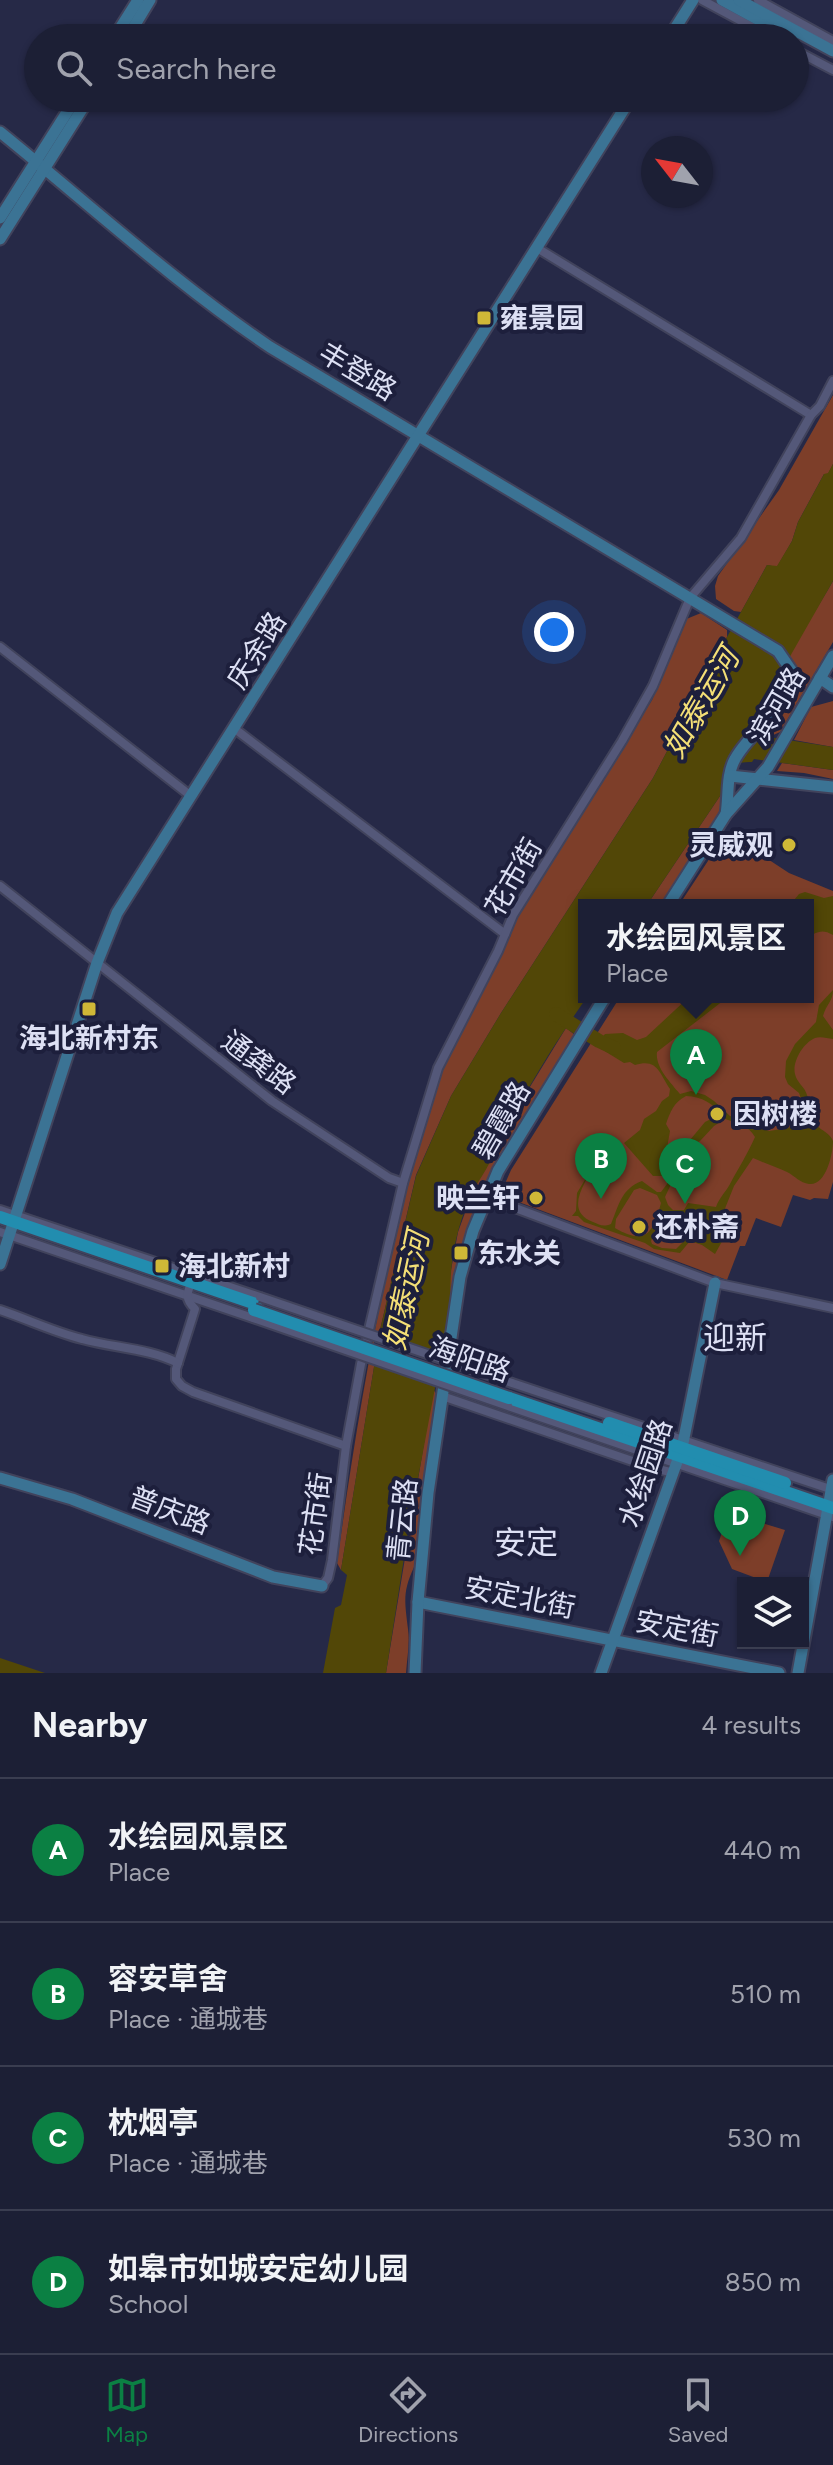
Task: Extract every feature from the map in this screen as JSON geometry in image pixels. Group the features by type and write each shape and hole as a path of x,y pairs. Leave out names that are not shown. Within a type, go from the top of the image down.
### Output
{"main road":[{"name":"海阳路","path":"0,1217 9,1226 510,1394 679,1456 832,1501"}],"street":[{"path":"123,24 138,0"},
{"path":"135,24 150,0"},
{"path":"678,24 693,0"},
{"path":"702,0 747,24"},
{"path":"722,0 767,24"},
{"path":"739,0 783,24"},
{"path":"758,0 802,24"},
{"path":"809,28 833,41"},
{"path":"809,38 833,51"},
{"path":"809,46 833,59"},
{"path":"809,57 833,70"},
{"path":"0,239 69,112"},
{"path":"0,218 79,112"},
{"name":"庆余路","path":"0,1264 9,1226 97,963 117,913 622,112"},
{"name":"丰登路","path":"0,132 234,323 778,651 791,670 789,691 735,758 730,772"},
{"path":"537,248 811,415"},
{"name":"花市街","path":"322,1586 328,1578 332,1560 346,1446 369,1325 403,1183 438,1068 513,915 653,686 690,598 741,538 833,381"},
{"path":"0,647 191,796"},
{"name":"滨河路","path":"759,779 833,656"},
{"path":"820,678 833,687"},
{"path":"235,729 505,934"},
{"path":"726,814 730,772 759,779 833,787"},
{"path":"672,899 726,814 759,779"},
{"name":"通龚路","path":"0,886 272,1101 389,1178 403,1183"},
{"name":"碧霞路","path":"446,1373 460,1277 486,1197 514,1143 601,1003"},
{"path":"486,1197 715,1283 833,1308"},
{"path":"0,1210 9,1226"},
{"name":"水绘园路","path":"601,1673 679,1456 715,1283"},
{"path":"0,1310 82,1339 138,1349 178,1363 195,1309 188,1302 190,1286"},
{"name":"花市街","path":"178,1363 176,1379 193,1392 346,1446"},
{"name":"青云路","path":"415,1673 428,1493 446,1373"},
{"path":"442,1396 650,1467 679,1456"},
{"name":"普庆路","path":"0,1478 72,1499 273,1577 322,1586"},
{"path":"798,1673 832,1501"},
{"name":"安定北街","path":"418,1602 612,1640"},
{"name":"安定街","path":"612,1640 779,1673"}],"shaded area":[{"path":"833,395 833,464 828,474 824,474 777,567 767,565 741,612 734,611 716,599 718,576 779,490"},
{"path":"833,581 833,642 780,732 769,737 763,734 781,673"},
{"path":"701,613 727,630 727,637 653,778 451,1096 416,1175 380,1330 341,1570 337,1563 346,1500 378,1314 406,1191 441,1070 498,961 515,917 652,700 684,620"},
{"path":"833,701 833,747 794,740 811,707"},
{"path":"782,763 833,770 833,779 777,771"},
{"path":"722,793 723,805 719,815 689,867 666,899 651,899"},
{"path":"727,832 789,873 833,891 833,1182 828,1199 810,1200 793,1195 781,1227 756,1218 745,1246 740,1246 727,1280 508,1198 504,1186 616,1003 814,1003 814,899 683,899"},
{"path":"566,1028 575,1035 490,1177 451,1303 449,1281 458,1232 473,1191 506,1126"},
{"path":"433,1389 437,1395 414,1567 405,1598 409,1640 406,1673 386,1673"},
{"path":"729,1513 785,1530 769,1577 754,1577 732,1569 719,1541"}],"water":[{"name":"如泰运河","path":"833,464 833,581 776,681 766,710 763,734 833,747 833,770 754,759 733,766 727,774 722,793 651,899 578,899 578,1003 583,1003 523,1098 474,1189 458,1230 452,1259 451,1303 409,1526 386,1673 323,1673 335,1608 341,1605 347,1575 341,1570 380,1330 416,1176 451,1096 653,778 767,565 777,566 824,474"},
{"path":"805,892 824,898 833,896 833,935 826,932 814,934 814,899 795,899"},
{"path":"833,990 823,1016 833,1030 833,1039 819,1037 811,1040 799,1053 795,1064 796,1077 806,1092 814,1122 833,1141 830,1161 820,1180 809,1184 753,1158 734,1186 722,1216 726,1220 725,1236 715,1254 690,1241 680,1253 654,1249 572,1216 576,1211 577,1193 595,1163 578,1203 584,1217 600,1225 611,1224 622,1198 635,1184 642,1181 661,1192 667,1184 664,1176 653,1176 624,1143 640,1130 644,1119 669,1096 670,1089 653,1065 624,1063 598,1047 605,1034 623,1033 637,1040 646,1037 683,1003 720,1003 657,1052 658,1063 680,1094 691,1091 705,1095 730,1116 769,1131 802,1123 804,1107 799,1093 785,1077 786,1061 795,1044 816,1022 819,1005","holes":["686,1096 702,1099 722,1115 717,1120 705,1122 690,1140 681,1142 670,1153 667,1148 670,1131 666,1124 673,1108","725,1119 746,1127 755,1137 730,1184 716,1207 688,1203 684,1210 673,1210 665,1197 688,1148","640,1188 657,1195 661,1203 647,1234 634,1236 615,1228 616,1219 634,1190","683,1215 689,1224 683,1242 676,1249 652,1244 655,1235 669,1219"]},
{"path":"0,1658 45,1673 0,1673"}],"pier":[{"path":"376,1331 446,1355 438,1387 370,1364"}],"waterway":[{"path":"556,1014 614,1048"}],"place":[{"name":"雍景园","path":"484,318"},
{"name":"灵威观","path":"789,845"},
{"name":"海北新村东","path":"89,1009"},
{"name":"水绘园风景区","path":"696,1095"},
{"name":"因树楼","path":"717,1114"},
{"name":"映兰轩","path":"536,1198"},
{"name":"容安草舍","path":"601,1199"},
{"name":"枕烟亭","path":"685,1204"},
{"name":"还朴斋","path":"639,1227"},
{"name":"东水关","path":"461,1253"},
{"name":"海北新村","path":"162,1266"},
{"name":"如皋市如城安定幼儿园","path":"740,1556"}],"district":[{"name":"迎新","path":"735,1338"},
{"name":"安定","path":"526,1543"}]}
